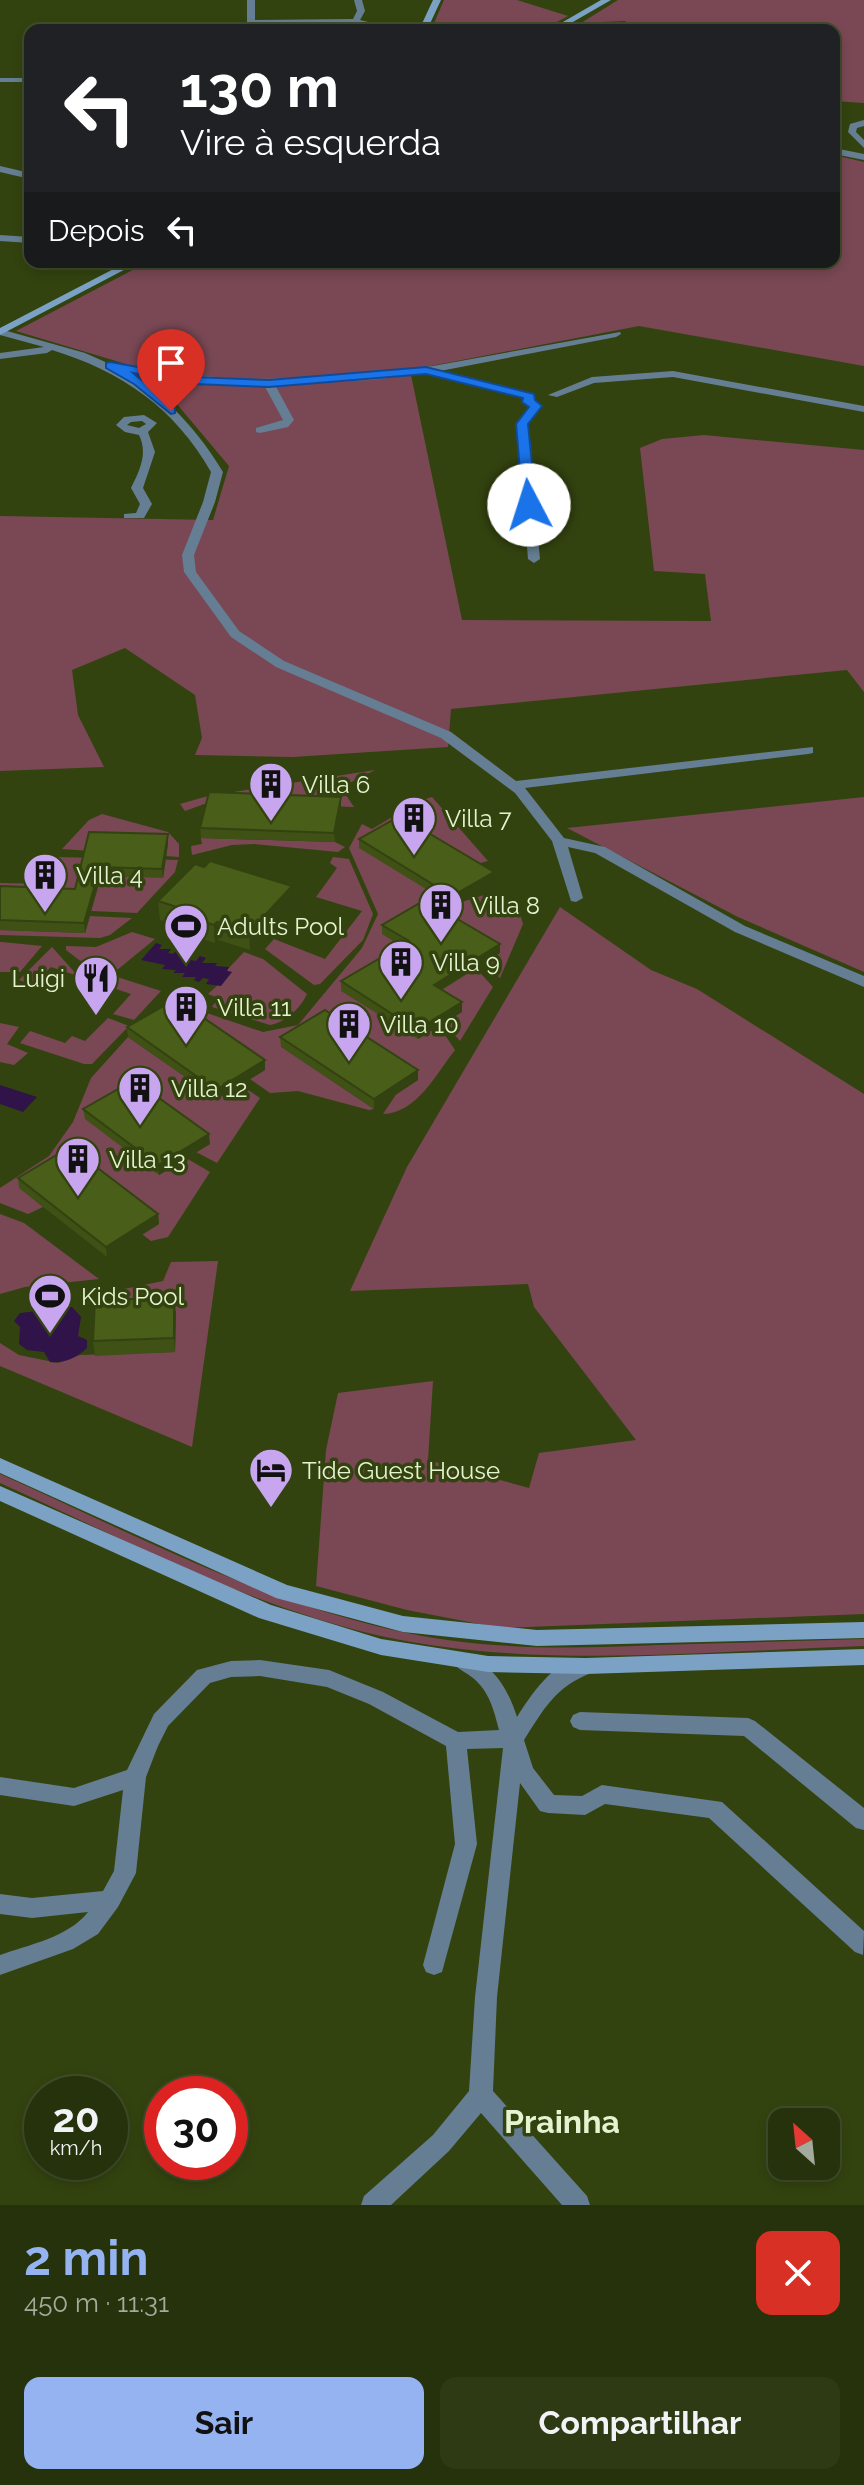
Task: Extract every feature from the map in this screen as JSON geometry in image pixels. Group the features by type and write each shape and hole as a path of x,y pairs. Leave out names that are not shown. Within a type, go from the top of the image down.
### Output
{"main road":[{"path":"426,24 437,0"},
{"path":"564,24 607,0"},
{"path":"0,332 123,268"},
{"path":"0,1465 283,1592 403,1624 537,1638 864,1630"},
{"path":"0,1493 266,1612 381,1647 488,1664 586,1666 864,1657"}],"street":[{"path":"251,0 252,24"},
{"path":"355,21 361,11 358,0"},
{"path":"293,24 355,21 368,24"},
{"path":"0,80 24,80"},
{"path":"864,123 853,126 852,132 864,145"},
{"path":"840,152 862,155"},
{"path":"0,169 24,175"},
{"path":"0,238 24,240"},
{"path":"0,332 110,366 194,380 269,384 426,371 501,359 616,334"},
{"path":"0,356 57,349"},
{"path":"110,366 138,381 171,411 217,472 188,555 190,572 235,634 280,664 446,735 514,785 559,841 576,898"},
{"path":"426,371 533,401 556,404 559,399 553,395 592,380 673,374 864,409"},
{"path":"260,430 284,425 289,420 269,384"},
{"path":"533,401 522,424 534,559"},
{"path":"151,420 152,426 142,431 127,430 121,424 134,418 151,420 171,411"},
{"path":"128,516 140,516 146,504 137,488 149,460 150,444 142,431"},
{"path":"514,785 808,750"},
{"path":"559,841 600,850 740,929 864,982"},
{"path":"458,1659 488,1675 500,1693 503,1713 524,1772 548,1804 585,1806 602,1794 714,1809 863,1945"},
{"path":"373,2205 441,2143 481,2095 486,1997 514,1738 547,1688 568,1673 586,1666"},
{"path":"0,1965 65,1942 90,1927 110,1900 125,1873 135,1777 161,1720 184,1693 204,1676 231,1669 260,1668 329,1679 376,1698 456,1741 514,1738"},
{"path":"580,1721 748,1727 864,1821"},
{"path":"434,1965 466,1844 456,1741"},
{"path":"0,1786 74,1797 135,1777"},
{"path":"0,1904 32,1908 110,1900"},
{"path":"481,2095 577,2205"}],"shaded area":[{"path":"444,0 517,0 568,16 553,24 434,24"},
{"path":"618,0 864,0 864,103 840,101 840,24 581,23"},
{"path":"840,156 864,162 864,366 639,326 410,370 462,620 711,621 705,574 654,571 640,448 662,439 704,435 864,450 864,692 847,670 451,709 448,747 293,757 195,755 202,738 195,695 125,648 72,670 78,715 104,767 0,771 0,516 213,520 229,466 171,397 126,364 16,331 137,268 840,268"},
{"path":"375,770 346,785 344,792 354,807 210,802 185,811 180,804 208,796"},
{"path":"432,797 488,861 469,866 452,905 484,895 518,907 523,924 500,978 484,963 499,953 476,968 493,987 460,1041 444,1023 417,1039 439,1026 455,1050 425,1091 406,1107 383,1114 397,1093 418,1079 282,1047 374,1109 298,1091 270,1093 250,1079 264,1069 177,1009 198,1010 263,1032 298,1025 362,948 378,914 349,848 362,824 372,829 419,801"},
{"path":"864,797 864,972 738,917 567,828"},
{"path":"102,814 168,832 179,844 179,857 62,849 89,820"},
{"path":"201,838 335,842 345,847 338,852 254,844 232,845 192,855 191,846 202,844"},
{"path":"57,857 178,860 175,872 137,913 91,911 0,896 0,883 54,884 60,874 57,869 49,867"},
{"path":"333,857 349,859 373,914 363,940 320,984 314,985 265,949 274,939 325,959 362,911 316,897 337,868 330,863"},
{"path":"560,907 651,970 697,989 864,1094 864,1614 500,1628 407,1610 316,1586 326,1450 338,1393 433,1381 428,1460 529,1488 539,1453 636,1440 534,1307 528,1284 350,1291 407,1167"},
{"path":"90,916 132,918 110,935 100,938 0,935 0,930 85,933"},
{"path":"132,932 155,939 111,975 161,991 134,1020 113,1014 131,994 101,984 109,974 87,966 66,950 66,946 96,947"},
{"path":"0,942 42,946 20,972 0,972"},
{"name":"Adults Pool","path":"156,943 162,945 159,949 171,949 168,953 173,954 177,950 184,952 181,957 193,956 190,960 196,961 200,956 206,958 202,963 217,963 215,966 229,967 227,971 232,972 221,986 206,984 209,979 203,978 199,982 194,980 196,977 182,977 185,973 173,973 176,970 162,969 165,965 141,960"},
{"path":"52,947 78,976 51,967 32,985 19,980"},
{"path":"244,952 263,959 307,994 301,1005 287,1018 270,1025 212,1007 218,998 208,994 232,972 226,971"},
{"path":"108,1018 129,1026 92,1064 20,1043 30,1031 65,1043 72,1036 85,1041"},
{"path":"0,1023 19,1027 7,1044 28,1053 14,1065 0,1062"},
{"path":"128,1037 217,1099 241,1085 260,1098 217,1163 196,1152 186,1158 210,1172 168,1237 151,1241 142,1234 158,1223 20,1188 43,1207 28,1214 0,1203 0,1188 49,1156 73,1122 91,1078"},
{"path":"0,1085 37,1097 23,1112 0,1104"},
{"path":"0,1214 24,1223 99,1279 25,1287 0,1294"},
{"path":"218,1261 192,1447 0,1366 0,1343 19,1355 58,1363 80,1355 175,1352 121,1314 119,1290 163,1281 171,1262"},
{"name":"Kids Pool","path":"72,1307 81,1317 78,1336 87,1340 87,1348 79,1354 65,1361 50,1362 44,1352 27,1350 19,1344 20,1327 14,1321 20,1313"},
{"path":"0,1474 218,1573 330,1614 388,1629 447,1640 526,1647 864,1639 864,1646 621,1656 560,1655 499,1653 381,1636 283,1607 187,1569 0,1483"}],"building":[{"name":"Villa 6","path":"209,792 341,797 334,833 200,828"},
{"name":"Villa 7","path":"400,816 494,872 452,896 359,839"},
{"path":"89,832 168,834 162,869 100,867 84,923 0,920 0,886 75,889"},
{"path":"210,861 292,886 249,932 217,922 214,925 198,920 202,915 158,901 195,864 204,867"},
{"path":"425,900 500,944 434,985 462,1002 417,1030 341,981 409,941 382,925"},
{"name":"Villa 11","path":"176,999 265,1060 216,1090 127,1027"},
{"name":"Villa 10","path":"325,1010 418,1070 374,1099 280,1037"},
{"name":"Villa 12","path":"134,1080 209,1134 158,1165 83,1109"},
{"name":"Villa 13","path":"70,1147 158,1214 106,1247 18,1178"},
{"path":"174,1298 174,1338 93,1341 95,1300"}],"place":[{"name":"Villa 6","path":"271,823"},
{"name":"Villa 7","path":"414,857"},
{"name":"Villa 4","path":"45,914"},
{"name":"Villa 8","path":"441,944"},
{"name":"Adults Pool","path":"186,965"},
{"name":"Villa 9","path":"401,1001"},
{"name":"Luigi","path":"96,1017"},
{"name":"Villa 11","path":"186,1046"},
{"name":"Villa 10","path":"349,1063"},
{"name":"Villa 12","path":"140,1127"},
{"name":"Villa 13","path":"78,1198"},
{"name":"Kids Pool","path":"50,1335"},
{"name":"Tide Guest House","path":"271,1509"}],"district":[{"name":"Prainha","path":"562,2121"}],"route":[{"path":"171,411 138,381 110,366 166,377 269,384 426,371 530,396 528,402 536,406 522,424 529,505"}]}
